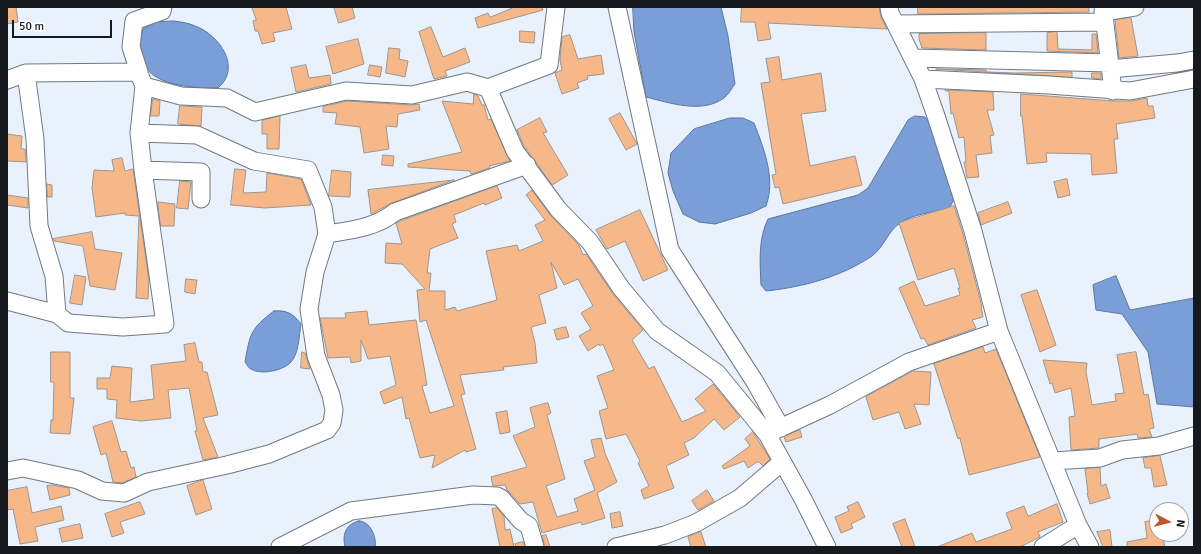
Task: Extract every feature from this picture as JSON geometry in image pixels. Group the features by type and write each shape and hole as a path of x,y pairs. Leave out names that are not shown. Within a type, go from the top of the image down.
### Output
{"street":[{"path":"7,301 57,314 68,323 123,328 165,324 139,133 141,79 131,47 134,21 162,11 163,7"},
{"path":"7,80 26,73 141,79 181,96 227,98 255,112 346,91 412,95 467,82 488,88 549,65 556,7"},
{"path":"617,7 670,250 755,382 774,431 782,462 827,547"},
{"path":"890,7 896,24 923,79 936,116 973,231 999,331 1078,525 1090,547"},
{"path":"896,24 1103,14 1135,7"},
{"path":"1103,14 1113,91"},
{"path":"912,58 1110,66 1177,63 1194,60"},
{"path":"26,73 35,138 40,226 54,276 57,314"},
{"path":"923,79 1049,85 1113,91 1130,91 1194,79"},
{"path":"488,88 515,151 558,209 590,242 621,288 657,331 716,373 774,431"},
{"path":"7,471 23,468 78,480 102,492 124,493 148,482 227,465 269,454 327,430 332,423 334,410 331,395 316,356 309,309 315,272 327,234 323,207 308,170 254,161 196,135 139,133"},
{"path":"327,234 373,225 384,221 395,212 527,166"},
{"path":"143,170 201,172 201,198"},
{"path":"774,431 830,405 909,362 999,331"},
{"path":"1053,461 1100,458 1122,450 1160,446 1194,436"},
{"path":"616,547 665,535 696,522 740,498 782,462"},
{"path":"280,547 351,511 473,494 497,496 501,498 522,521 529,526 535,547"},
{"path":"1043,547 1078,525"}],"water":[{"path":"633,7 721,7 728,36 735,84 725,97 715,103 686,106 646,97 634,32"},
{"path":"174,21 190,24 204,30 220,44 228,62 228,71 225,80 218,88 203,88 172,84 160,79 149,71 142,61 140,47 143,29 155,22"},
{"path":"915,116 925,117 932,126 954,199 949,209 923,214 900,223 892,230 880,248 872,256 848,270 808,284 766,291 761,285 760,260 761,243 768,219 858,195 868,188 908,120"},
{"path":"730,118 743,118 754,123 768,164 770,185 769,196 766,206 751,213 715,224 699,222 683,214 673,191 668,173 671,153 694,129"},
{"path":"1116,276 1130,310 1194,298 1194,407 1157,404 1148,352 1122,314 1096,310 1093,285"},
{"path":"274,311 289,313 301,324 297,350 290,363 282,368 265,372 255,371 249,368 245,362 250,338 260,323"},
{"path":"359,521 366,524 372,530 375,539 375,547 345,547 344,538 346,530 351,524"}],"building":[{"path":"7,7 16,7 18,22 7,24"},
{"path":"252,7 286,7 292,29 273,33 275,41 262,44 258,31 255,31 253,21 256,20"},
{"path":"334,7 352,7 355,18 339,23"},
{"path":"515,7 542,7 543,10 478,28 475,18 488,13 490,17"},
{"path":"742,7 879,7 881,17 887,29 768,23 771,39 758,41 755,22 741,22"},
{"path":"918,7 1089,7 1089,12 918,14"},
{"path":"1131,18 1138,56 1119,58 1115,20"},
{"path":"431,27 443,57 465,48 470,62 445,71 447,76 434,79 419,32"},
{"path":"520,31 535,32 534,43 520,42"},
{"path":"1057,32 1058,49 1092,50 1092,34 1096,34 1098,53 1047,51 1047,33"},
{"path":"986,33 986,50 922,48 919,39 919,34"},
{"path":"570,35 578,59 601,55 604,74 587,76 588,79 577,83 579,88 562,94 555,73 562,70 560,60 562,37"},
{"path":"358,39 364,64 333,74 326,47"},
{"path":"389,48 400,49 399,59 408,61 405,77 386,73"},
{"path":"779,57 782,80 821,73 826,111 801,114 810,166 855,156 862,185 783,204 779,187 775,188 772,175 776,174 761,83 770,82 766,59"},
{"path":"306,65 309,78 330,75 331,84 296,92 291,68"},
{"path":"370,65 382,67 380,77 368,75"},
{"path":"936,69 986,70 986,72"},
{"path":"989,72 1072,72 1072,77"},
{"path":"1092,73 1101,73 1101,79 1092,78"},
{"path":"945,90 993,92 994,110 987,110 994,135 990,136 992,153 976,155 979,177 967,178 964,162 966,162 964,137 959,138 953,113 951,114 949,92"},
{"path":"474,94 478,96 482,105 484,105 488,120 491,119 510,161 489,166 490,168 471,174 470,171 408,167 408,164 462,152 442,101 473,104"},
{"path":"1021,94 1114,101 1132,101 1147,98 1148,106 1153,106 1155,118 1116,124 1118,139 1114,139 1117,173 1092,175 1091,154 1046,153 1047,162 1027,164 1021,116"},
{"path":"153,99 160,101 159,116 151,116"},
{"path":"347,101 411,105 419,104 420,110 398,114 397,127 386,126 389,149 364,153 360,127 335,124 337,113 323,112 323,107"},
{"path":"180,106 202,107 201,126 178,124"},
{"path":"620,113 637,144 626,150 609,119"},
{"path":"280,116 279,149 267,149 267,134 262,134 262,121"},
{"path":"540,118 547,132 543,133 568,175 552,185 524,146 517,130"},
{"path":"7,134 22,136 21,149 25,149 26,162 7,161"},
{"path":"383,155 394,156 393,166 382,165"},
{"path":"122,158 125,171 133,169 149,280 148,299 136,298 139,216 125,215 125,213 96,217 92,188 94,170 114,171 112,160"},
{"path":"235,169 246,170 243,193 266,192 267,173 301,179 311,205 265,208 231,205"},
{"path":"332,170 351,172 350,197 329,196"},
{"path":"1067,179 1070,195 1058,198 1054,182"},
{"path":"454,180 392,203 371,214 368,190"},
{"path":"180,181 191,182 188,209 177,208"},
{"path":"47,184 52,185 52,197 48,197"},
{"path":"497,186 502,198 485,205 484,203 454,215 456,222 452,224 458,238 430,249 427,273 431,273 429,291 445,291 445,310 455,307 457,311 497,300 486,251 517,245 519,251 543,241 535,225 545,220 526,195 532,190 551,216 579,245 583,255 586,254 613,294 643,330 632,340 649,369 654,366 682,422 706,411 695,399 713,384 740,417 724,430 714,419 694,438 684,443 689,455 666,466 674,488 644,499 641,490 649,486 638,463 640,461 626,434 606,439 599,411 608,408 597,376 614,370 603,344 600,346 599,344 588,351 579,336 591,329 581,313 593,306 578,279 564,285 551,262 557,288 539,295 546,323 531,327 535,343 537,363 503,367 504,370 460,375 465,394 461,395 476,449 466,452 465,450 432,468 435,455 420,458 409,418 406,419 402,397 384,404 380,392 396,385 390,356 368,359 361,340 361,361 351,363 350,357 328,358 320,318 346,318 345,313 367,311 369,325 416,320 427,385 422,386 430,413 454,406 426,320 420,322 417,290 425,289 402,264 385,263 386,243 402,244 396,223"},
{"path":"7,195 28,198 28,208 7,205"},
{"path":"158,202 175,204 174,226 161,226"},
{"path":"1008,202 1012,213 981,225 978,213"},
{"path":"954,206 963,234 982,307 983,317 972,320 976,328 928,345 924,338 921,339 899,288 914,281 925,306 960,295 958,288 960,288 954,268 918,280 899,223"},
{"path":"640,210 668,270 643,281 625,241 607,249 596,230"},
{"path":"92,232 95,249 122,253 115,290 90,286 83,246 54,241 53,239"},
{"path":"75,275 86,277 82,305 70,303"},
{"path":"186,279 197,280 195,294 185,292"},
{"path":"1037,290 1056,345 1040,352 1021,295"},
{"path":"566,327 569,337 557,340 554,330"},
{"path":"195,343 199,362 202,362 203,372 207,372 218,415 203,418 218,457 203,460 195,431 197,431 189,388 168,390 171,418 141,421 116,418 117,400 107,399 107,389 97,389 97,378 110,378 112,366 132,368 130,402 154,399 151,365 186,361 184,345"},
{"path":"983,347 985,353 996,349 1040,457 969,475 960,438 958,439 934,364"},
{"path":"51,352 70,352 70,398 74,398 70,434 50,433 51,420 53,420 54,382 51,382"},
{"path":"302,352 305,353 310,369 301,368"},
{"path":"1136,352 1144,395 1148,394 1154,428 1149,429 1152,437 1138,438 1137,434 1099,439 1099,448 1071,450 1069,417 1075,416 1071,388 1055,393 1052,383 1050,384 1043,360 1087,363 1086,372 1092,405 1116,401 1115,394 1124,393 1117,355"},
{"path":"913,371 931,372 929,405 914,404 921,424 905,429 899,412 873,420 866,397"},
{"path":"548,403 551,413 547,415 565,479 546,486 557,517 578,511 574,499 595,490 584,461 595,457 591,440 601,438 605,453 617,482 597,493 605,518 582,525 581,522 542,533 533,502 520,504 507,490 505,485 493,486 491,477 527,467 513,436 535,427 530,408"},
{"path":"507,411 510,432 500,434 496,413"},
{"path":"112,421 121,452 126,451 131,468 134,467 136,477 122,483 113,482 106,453 101,455 93,427"},
{"path":"800,430 802,437 786,442 784,437"},
{"path":"753,432 770,459 763,466 757,462 748,468 744,461 724,469 722,466 750,446 745,439"},
{"path":"1160,456 1167,485 1154,487 1151,468 1145,468 1143,458"},
{"path":"1100,468 1101,486 1106,484 1110,498 1090,504 1087,493 1085,469"},
{"path":"203,480 212,509 196,515 187,486"},
{"path":"52,485 69,488 70,495 50,500 47,486"},
{"path":"27,487 32,513 61,506 64,520 35,527 38,541 20,544 13,509 7,510 7,491"},
{"path":"707,490 714,501 698,510 692,501"},
{"path":"140,502 145,514 120,522 124,533 112,537 105,514"},
{"path":"858,502 865,517 851,524 853,528 841,533 835,517 849,511 847,507"},
{"path":"1057,504 1063,522 1038,532 1040,537 1020,547 937,547 972,533 976,542 1012,529 1006,513 1024,506 1028,516"},
{"path":"497,508 504,516 505,530 510,529 514,547 500,547 492,509"},
{"path":"620,512 623,526 612,528 610,514"},
{"path":"905,519 915,547 902,547 893,524"},
{"path":"1149,521 1149,542 1164,542 1165,547 1127,547 1127,542 1147,538 1145,522"},
{"path":"80,524 83,538 62,542 59,529"},
{"path":"1110,530 1112,547 1103,547 1097,532"},
{"path":"701,532 706,547 691,547 688,537"},
{"path":"546,535 550,547 545,547 542,536"},
{"path":"523,542 525,547 516,547 515,544"}]}
